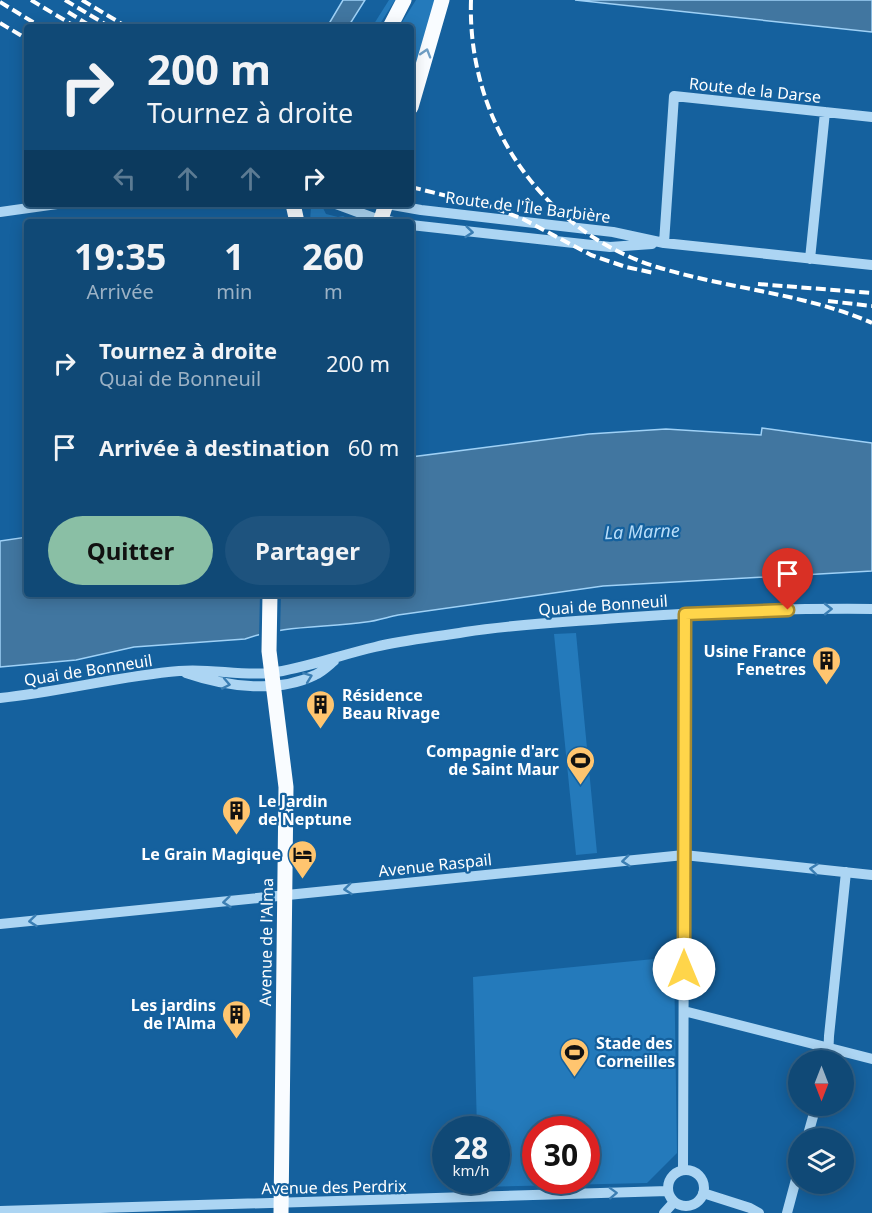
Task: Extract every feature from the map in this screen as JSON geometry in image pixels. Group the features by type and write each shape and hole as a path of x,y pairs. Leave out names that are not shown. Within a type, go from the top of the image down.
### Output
{"main road":[{"path":"392,24 404,0"},
{"path":"414,97 442,0"},
{"name":"Avenue de l'Alma","path":"270,597 268,646 286,787 281,1208"}],"street":[{"name":"Route de la Darse","path":"664,243 674,96 872,117"},
{"path":"810,259 825,112"},
{"path":"0,212 36,207"},
{"path":"345,207 379,219"},
{"name":"Route de l'Île Barbière","path":"404,207 613,232 664,243 872,265"},
{"name":"Route de l'Île Barbière","path":"414,225 610,247 664,243"},
{"name":"Quai de Bonneuil","path":"0,698 182,671 203,670 272,679 375,647 468,632 545,623 685,614 872,609"},
{"path":"683,1170 685,614"},
{"name":"Avenue Raspail","path":"0,924 684,855 872,875"},
{"path":"828,1048 846,872"},
{"path":"684,1011 872,1059"},
{"path":"683,1170 699,1176 704,1187 701,1198 691,1205 679,1205 674,1202 668,1191 673,1175 683,1170"},
{"name":"Avenue des Perdrix","path":"0,1211 281,1208 668,1191"},
{"path":"703,1192 759,1213"},
{"path":"787,1213 792,1194"},
{"path":"664,1213 674,1202"}],"shaded area":[{"path":"389,0 395,0 380,24 374,24"},
{"path":"416,0 437,0 414,81 414,24 401,24"},
{"path":"311,207 321,207 326,214 348,219 310,219"},
{"name":"Compagnie d'arc de Saint Maur","path":"576,633 597,853 576,855 554,634"},
{"name":"Stade des Corneilles","path":"674,957 677,1153 647,1183 600,1184 600,1116 522,1116 522,1186 510,1186 510,1116 477,1116 473,977"}],"water":[{"path":"343,0 365,0 350,24 329,24"},
{"path":"575,0 872,0 872,32"},
{"name":"La Marne","path":"762,428 872,443 872,571 603,586 398,615 351,624 275,631 245,639 134,647 76,660 0,667 0,541 24,537 24,597 414,597 414,457 589,434 666,429 761,435"}],"pier":[{"path":"260,597 281,597 280,634 259,637"}],"railway":[{"path":"31,0 71,24"},
{"path":"65,0 105,24"},
{"path":"82,0 122,24"},
{"path":"471,0 473,44 482,87 498,128 519,165 546,198 578,227 616,250 657,267 820,305 872,323"},
{"path":"0,2 36,24"},
{"path":"68,12 87,24"},
{"path":"0,23 24,37"},
{"path":"414,188 492,207 523,219 591,255 626,267 654,273"},
{"path":"758,284 872,293"},
{"path":"828,301 872,306"}],"place":[{"name":"Usine France Fenetres","path":"827,686"},
{"name":"Résidence Beau Rivage","path":"321,730"},
{"name":"Compagnie d'arc de Saint Maur","path":"580,786"},
{"name":"Le Jardin de Neptune","path":"237,836"},
{"name":"Le Grain Magique","path":"302,880"},
{"name":"Les jardins de l'Alma","path":"237,1040"},
{"name":"Stade des Corneilles","path":"575,1078"}],"route":[{"path":"684,969 685,614 788,610"}]}
